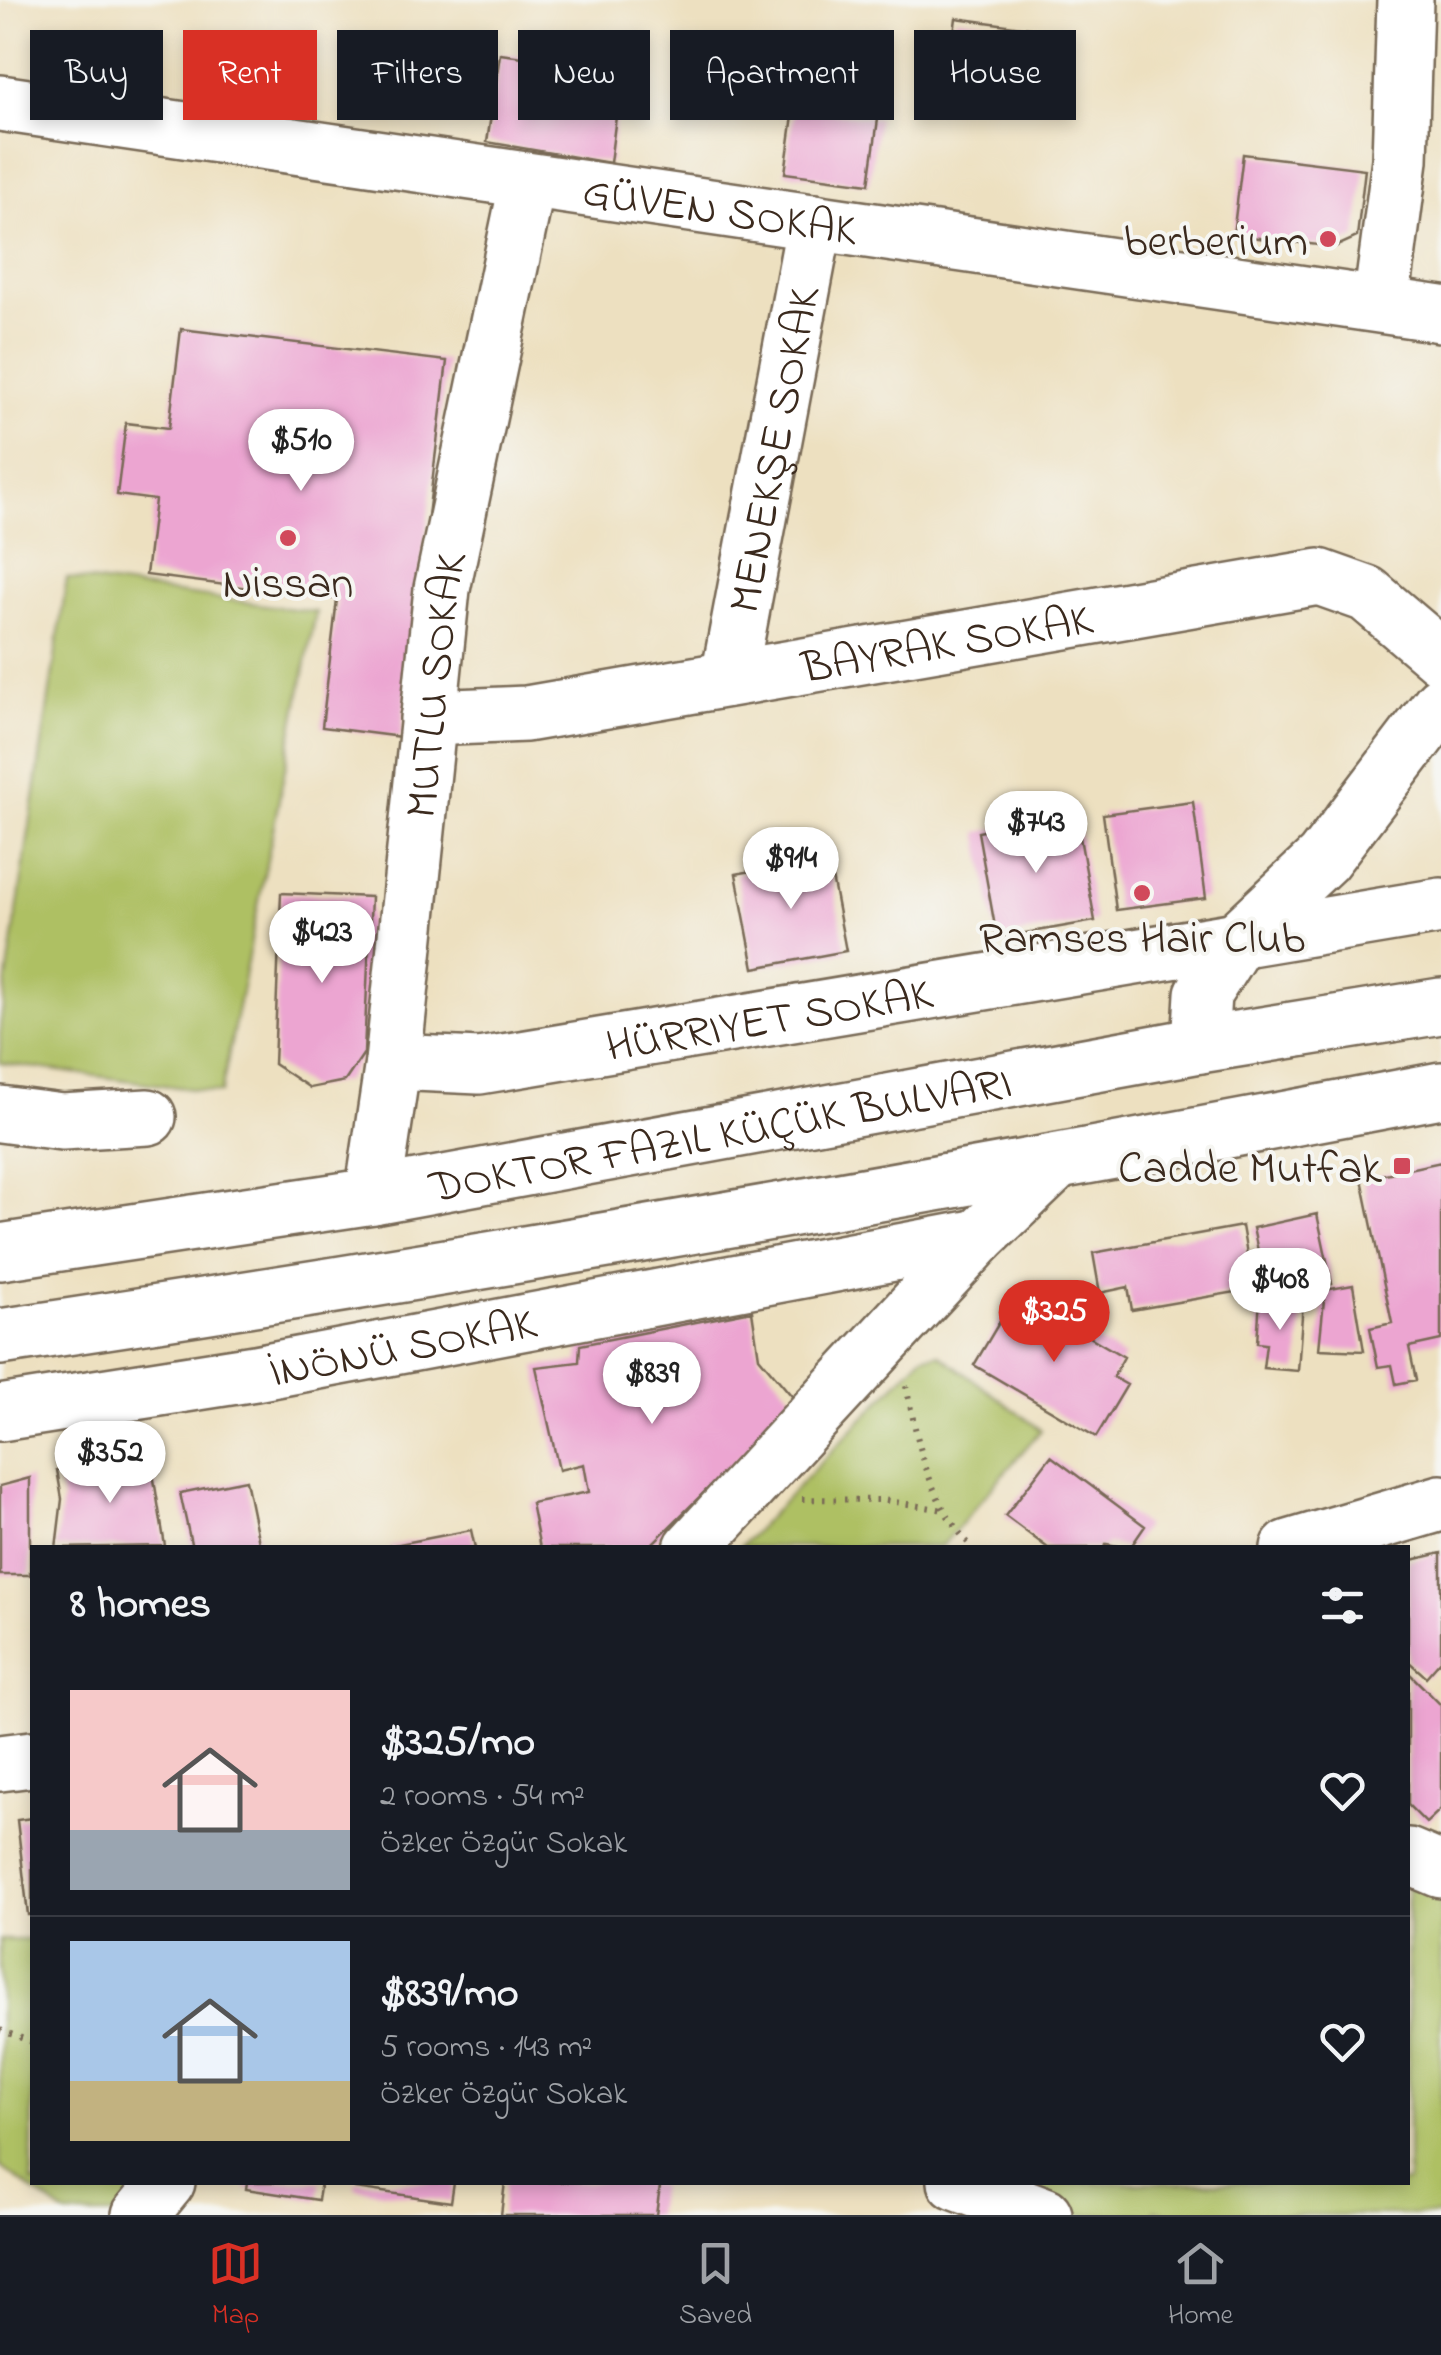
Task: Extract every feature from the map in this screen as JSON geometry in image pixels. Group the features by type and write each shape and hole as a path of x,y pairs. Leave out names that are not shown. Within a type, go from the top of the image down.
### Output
{"main road":[{"path":"1380,304 1400,160 1405,0"},
{"name":"GÜVEN SOKAK","path":"0,103 1441,314"},
{"name":"MUTLU SOKAK","path":"373,1196 393,1062 442,589 528,181"},
{"name":"MENEKŞE SOKAK","path":"729,677 815,222"},
{"name":"BAYRAK SOKAK","path":"428,718 526,714 1319,577 1367,594 1441,658"},
{"path":"1200,1044 1203,994 1238,939 1323,860 1441,704"},
{"name":"HÜRRIYET SOKAK","path":"393,1062 479,1066 1441,906"},
{"path":"0,1252 373,1196 1200,1044 1441,1006"},
{"path":"0,1337 240,1301 1057,1162 1441,1090"},
{"path":"0,1114 62,1122 148,1117"},
{"path":"695,1545 979,1237 1057,1162"},
{"name":"İNÖNÜ SOKAK","path":"0,1413 255,1373 979,1237"},
{"path":"1299,1545 1441,1503"},
{"path":"0,1763 30,1759"},
{"path":"1410,1857 1441,1870"},
{"path":"140,2215 165,2185"},
{"path":"964,2185 1044,2215"}],"path":[{"path":"894,1329 926,1473 956,1531 970,1545"},
{"path":"738,1498 883,1500 945,1510"},
{"path":"0,2030 30,2041"}],"green space":[{"path":"67,578 316,612 221,1093 0,1063 0,1025"},
{"path":"939,1354 1041,1430 943,1545 742,1545 923,1356"},
{"path":"1410,1881 1441,1893 1441,2215 1170,2215 1155,2210 1154,2215 968,2215 969,2185 1410,2185"},
{"path":"0,1940 30,1940 30,2185 150,2185 126,2215 66,2215 0,2166"}],"building":[{"path":"956,18 1044,30 954,30"},
{"path":"500,54 518,56 518,120 616,120 610,163 487,142 490,120 498,120"},
{"path":"792,120 878,120 869,184 785,173"},
{"path":"1243,154 1365,169 1357,237 1335,247 1233,235"},
{"name":"Nissan","path":"181,329 447,361 401,737 322,727 337,599 146,575 155,500 117,495 126,423 169,428"},
{"path":"1193,802 1206,898 1116,910 1103,814"},
{"path":"1076,815 1095,921 997,938 978,832"},
{"path":"828,856 846,951 754,968 736,874"},
{"path":"281,893 371,897 364,1053 345,1081 310,1088 274,1064"},
{"path":"1441,1162 1441,1340 1409,1347 1416,1380 1396,1384 1392,1365 1378,1367 1370,1328 1392,1323 1362,1179"},
{"path":"1317,1214 1332,1284 1268,1297 1253,1228"},
{"path":"1242,1226 1253,1289 1132,1310 1128,1287 1100,1293 1093,1253"},
{"path":"1353,1285 1364,1351 1319,1349 1325,1290"},
{"path":"1016,1294 1124,1357 1113,1377 1127,1385 1096,1437 974,1365"},
{"path":"1260,1298 1303,1302 1298,1371 1263,1368 1266,1344 1257,1343"},
{"path":"752,1311 759,1357 796,1401 651,1545 539,1545 531,1503 589,1492 584,1464 559,1470 536,1367 579,1362 580,1345"},
{"path":"150,1455 165,1545 56,1545 62,1499 57,1470"},
{"path":"1051,1456 1145,1526 1132,1545 1044,1545 1005,1516"},
{"path":"30,1478 30,1575 0,1575 0,1486"},
{"path":"246,1480 259,1545 191,1545 180,1493"},
{"path":"471,1530 474,1545 394,1545"},
{"path":"1441,1553 1441,1660 1426,1677 1410,1663 1410,1561"},
{"path":"1410,1674 1441,1705 1441,1809 1426,1823 1410,1807"},
{"path":"30,1818 30,1915 28,1915 17,1820"},
{"path":"247,2185 320,2185 318,2200 246,2189"},
{"path":"356,2185 454,2185 451,2202 355,2188"},
{"path":"505,2185 660,2186 656,2215 501,2215"}],"place":[{"name":"berberium","path":"1328,239"},
{"name":"Nissan","path":"288,538"},
{"name":"Ramses Hair Club","path":"1142,893"},
{"name":"Cadde Mutfak","path":"1402,1166"}]}
